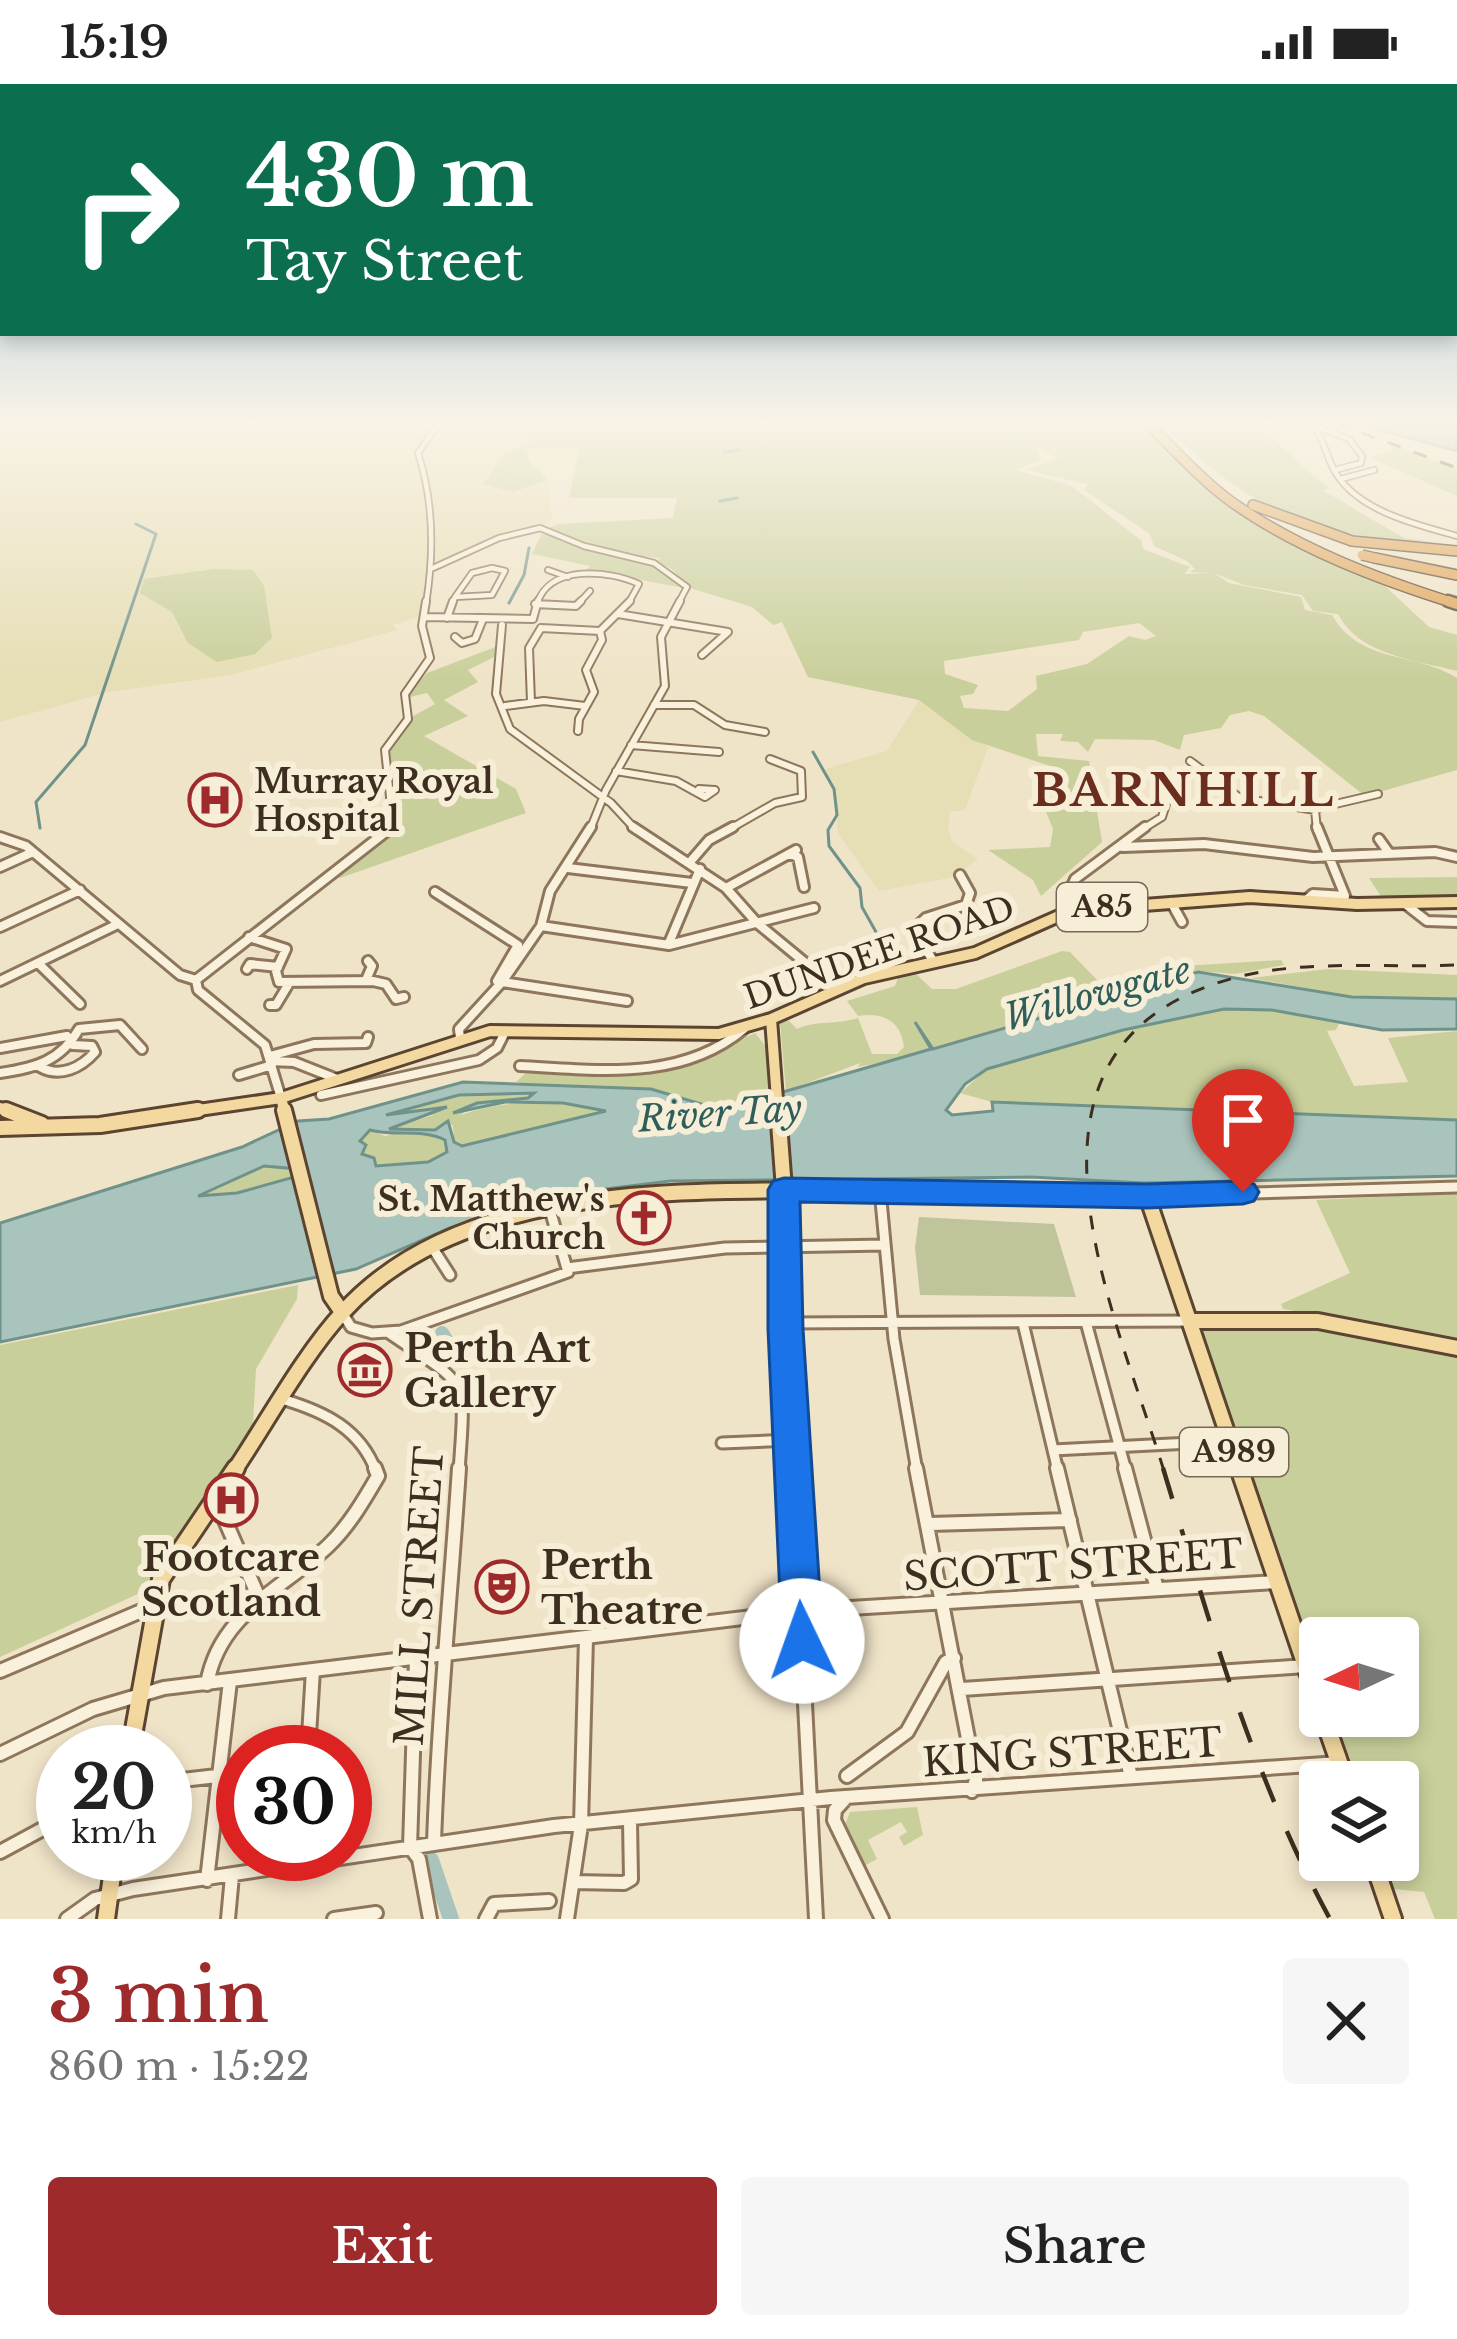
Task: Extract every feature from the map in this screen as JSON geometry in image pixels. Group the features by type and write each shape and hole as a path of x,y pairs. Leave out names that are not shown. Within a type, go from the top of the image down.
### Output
{"highway":[{"path":"1249,509 1275,527 1387,582 1457,604"},
{"path":"1252,509 1280,526 1370,555 1457,573"},
{"path":"1260,509 1361,542 1457,552"},
{"path":"1414,544 1375,550 1367,563 1379,575 1440,599"},
{"path":"1397,545 1457,552"},
{"path":"1413,589 1457,593"}],"main road":[{"name":"DUNDEE ROAD","path":"460,1038 505,1030 701,1035 749,1026 837,989 975,952 1078,911 1171,902 1307,898 1457,902"},
{"path":"771,1019 783,1185"},
{"path":"749,1026 774,1042"},
{"name":"A85","path":"281,1098 460,1038"},
{"path":"0,1128 92,1126 281,1098 331,1296 342,1312"},
{"path":"0,1108 45,1125"},
{"path":"135,1725 161,1579 342,1312 382,1278 432,1247 480,1227 549,1208 660,1192 783,1185 1147,1196"},
{"name":"A989","path":"1147,1196 1299,1645"},
{"path":"1190,1322 1318,1321 1457,1348"},
{"path":"106,1919 112,1881"},
{"path":"1379,1881 1393,1919"}],"street":[{"path":"281,1098 271,1060 254,1035 195,988 196,980 384,837 393,825 385,750 408,719 405,694 430,658 424,617 433,565 429,509"},
{"path":"1386,509 1403,520 1457,536"},
{"path":"433,565 498,540 546,529 585,546 652,562 682,579 686,590 660,645 667,679 654,705 586,839 550,891 541,926 499,985 470,1013 459,1029 460,1038"},
{"path":"447,618 454,597 466,575 488,568 505,572 495,593 454,597"},
{"path":"548,570 568,577"},
{"path":"424,617 533,619 541,628 600,631 635,596 638,583 596,571 568,577 544,588 533,619"},
{"path":"535,604 576,606 590,591"},
{"path":"616,614 670,619 728,632 702,655"},
{"path":"455,638 462,643 475,639 483,619"},
{"path":"502,625 496,688 506,721 516,735 603,799 644,837 727,888 755,921 837,989"},
{"path":"531,702 529,648 541,628"},
{"path":"578,731 594,691 586,670 602,640 600,631"},
{"path":"505,706 531,702 585,706"},
{"path":"654,705 694,705 725,725 759,728"},
{"path":"631,746 663,750 690,744 719,752"},
{"path":"689,862 697,857 700,845 776,803 802,797 801,771 770,759"},
{"path":"1190,761 1246,800 1314,809 1378,794"},
{"path":"616,772 669,779 699,790"},
{"path":"1123,848 1132,832 1162,817 1166,804"},
{"path":"1307,898 1313,894 1345,896 1314,809"},
{"path":"0,838 33,851 180,975 196,980"},
{"path":"1378,839 1390,854"},
{"path":"1078,911 1071,888 1078,874 1123,848 1204,844 1329,857 1435,852 1457,857"},
{"path":"0,867 33,851"},
{"path":"727,888 792,852 798,857 803,887"},
{"path":"566,868 692,883"},
{"path":"669,944 700,869"},
{"path":"934,962 913,930 926,918 966,905 970,893 960,875"},
{"path":"0,927 80,890"},
{"path":"435,892 518,945 499,985"},
{"path":"1171,902 1182,922"},
{"path":"1404,903 1413,916 1434,923 1457,922"},
{"path":"541,926 669,944 814,908"},
{"path":"0,981 118,924"},
{"path":"249,937 286,949 276,977 288,985 366,980 386,984 396,999 404,997"},
{"path":"366,980 372,966 368,961"},
{"path":"38,963 80,1004"},
{"path":"247,969 250,964 278,967"},
{"path":"269,1005 276,1005 288,985"},
{"path":"499,985 626,1001"},
{"path":"0,1073 40,1067 79,1029 120,1025 125,1036 142,1049"},
{"path":"520,1066 661,1070 734,1038 749,1026"},
{"path":"321,1096 369,1078 482,1062 496,1053 505,1030"},
{"path":"246,1071 314,1044 366,1043 368,1037"},
{"path":"0,1048 70,1041 96,1050 87,1063 74,1068 49,1072 40,1067"},
{"path":"271,1060 337,1079"},
{"path":"783,1185 785,1323 816,1919"},
{"path":"1147,1196 1457,1187"},
{"path":"880,1190 894,1323 962,1689 976,1780 972,1791"},
{"path":"549,1208 567,1270"},
{"path":"342,1312 351,1327 388,1333 567,1270 615,1258 782,1244 884,1245"},
{"path":"432,1247 450,1275"},
{"path":"1086,1322 1157,1589"},
{"path":"785,1323 1190,1322"},
{"path":"1023,1323 1131,1777"},
{"name":"MILL STREET","path":"388,1333 457,1380 464,1397 443,1655 434,1843"},
{"path":"207,1684 212,1654 259,1598 331,1543 376,1480 377,1471 349,1427 317,1408 285,1400"},
{"path":"722,1444 793,1440"},
{"path":"1053,1450 1230,1441"},
{"path":"211,1505 224,1518 259,1598"},
{"path":"928,1524 1070,1520"},
{"name":"SCOTT STREET","path":"0,1754 140,1693 801,1611 1277,1582"},
{"path":"0,1671 153,1606"},
{"path":"567,1919 581,1825 586,1638"},
{"path":"847,1776 907,1732 946,1662 954,1658"},
{"path":"416,1660 410,1847 419,1859 430,1919"},
{"path":"962,1689 1299,1667"},
{"path":"310,1725 313,1670"},
{"path":"224,1725 230,1681"},
{"name":"KING STREET","path":"372,1851 810,1801 1299,1766"},
{"path":"207,1880 216,1794"},
{"path":"846,1798 835,1810 834,1820 882,1919"},
{"path":"573,1882 624,1883 631,1879 630,1820"},
{"path":"0,1852 36,1833"},
{"name":"KING STREET","path":"110,1895 216,1879"},
{"path":"228,1919 232,1881"},
{"path":"68,1919 95,1898 110,1895"},
{"path":"486,1919 494,1904 549,1900"},
{"path":"334,1919 376,1912"}],"shaded area":[{"path":"0,509 551,509 550,523 433,568 431,533 421,616 393,625 398,630 231,675 108,692 0,722"},
{"path":"919,700 988,747 965,810 950,812 948,828 952,841 978,859 954,877 879,891 838,833 834,789 825,769 887,751"}],"green space":[{"path":"675,509 1101,509 1142,541 1143,549 1190,567 1184,574 1213,573 1190,572 1195,569 1187,561 1154,546 1150,534 1112,509 1236,509 1384,585 1429,627 1457,635 1457,671 1374,647 1347,628 1338,614 1313,611 1302,595 1244,585 1214,573 1229,583 1301,597 1305,610 1332,615 1344,631 1373,650 1457,678 1457,770 1365,796 1264,716 1249,711 1230,715 1221,728 1184,735 1180,750 1154,740 1095,739 1088,752 1078,742 1060,741 1063,734 1036,734 1038,756 1089,761 1102,842 1041,896 1033,880 988,850 1050,847 1053,829 1039,795 1060,789 1062,770 972,740 919,700 808,677 782,622 773,625 752,607 687,587 673,570 657,561 661,558 618,554 549,528 673,518","holes":["1139,623 1156,636 1145,640 1129,636 1087,664 1036,676 1037,689 1008,711 964,708 960,696 973,694 978,685 945,674 944,661 1079,640 1083,632"]},
{"path":"1276,509 1354,509 1404,538 1433,542 1351,534"},
{"path":"552,534 659,568 684,588 586,570 590,566 532,554 541,535"},
{"path":"214,569 253,570 264,586 272,638 255,654 217,662 188,643 172,612 140,593 144,579"},
{"path":"498,646 500,654 468,670 478,682 444,700 468,716 424,736 516,789 526,813 340,878 335,875 395,829 397,812 385,750 408,719 435,704 427,693 410,697 409,692 427,673"},
{"path":"1457,877 1457,899 1384,901 1369,878"},
{"path":"1070,952 1104,987 1150,968 1281,960 1284,965 1235,974 1197,971 884,1062 858,1067 860,1063 786,1091 780,1023 787,1019 797,1029 858,1018 872,1054 897,1054 904,1047 894,1024 875,1015 858,1016 847,1001 895,986 899,975 913,971 932,989 956,989"},
{"path":"1328,969 1457,975 1457,999 1352,997 1251,978"},
{"path":"1224,1009 1272,1010 1339,1024 1336,1030 1327,1031 1354,1086 1408,1082 1388,1038 1457,1031 1457,1120 992,1102 960,1093 987,1069 1123,1030"},
{"path":"755,1033 768,1049 771,1097 707,1110 651,1089 584,1090 516,1082 530,1069 670,1071"},
{"path":"537,1093 480,1105 461,1115 534,1103 608,1110 462,1146 454,1142 453,1126 447,1121 436,1130 419,1132 445,1140 447,1152 429,1162 375,1166 374,1158 362,1154 365,1145 359,1142 370,1130 385,1136 404,1132 389,1128 434,1115 383,1116 400,1108 458,1096"},
{"path":"264,1166 297,1169 299,1176 237,1193 196,1197"},
{"path":"1457,1193 1457,1340 1283,1309 1281,1304 1350,1273 1316,1200"},
{"path":"919,1217 1054,1224 1076,1297 920,1295 915,1248"},
{"path":"298,1285 297,1299 256,1369 253,1424 140,1593 0,1657 0,1345"},
{"path":"1366,1327 1457,1348 1457,1919 1435,1919 1424,1892 1394,1889 1391,1881 1419,1881 1419,1761 1350,1761 1341,1737 1419,1737 1419,1617 1299,1617 1202,1337 1203,1328"},
{"path":"917,1807 923,1835 904,1846 899,1837 907,1832 901,1822 868,1840 877,1859 864,1866 844,1827 850,1812"}],"water":[{"name":"River Tay","path":"1198,972 1352,997 1457,999 1457,1029 1382,1030 1272,1010 1224,1009 1123,1030 987,1069 965,1084 946,1110 952,1115 993,1111 992,1102 1457,1120 1457,1176 1144,1183 1031,1177 670,1181 549,1196 450,1228 356,1269 0,1342 0,1223 242,1147 298,1121 329,1119 463,1082 651,1089 721,1110 931,1049 915,1022 933,1049","holes":["534,1093 528,1098 477,1103 453,1113 505,1102 563,1103 606,1111 462,1146 454,1142 448,1121 435,1130 389,1129 447,1107 386,1115 459,1095","370,1130 427,1134 445,1140 447,1152 428,1162 376,1166 374,1158 362,1154 366,1145 360,1141","264,1166 297,1169 298,1176 237,1193 198,1196"]}],"waterway":[{"path":"40,828 36,802 85,745 156,534 136,524"},
{"path":"509,603 524,575 529,548"},
{"path":"813,752 834,789 837,815 828,830 829,846 860,888 862,907 885,948 883,965"},
{"path":"442,1333 453,1351"},
{"path":"431,1860 451,1919"}],"railway":[{"path":"1164,1471 1098,1256 1087,1182 1091,1114 1115,1054 1165,1007 1246,975 1324,966 1457,965"},
{"path":"1163,1468 1255,1754 1330,1919"}],"place":[{"name":"Murray Royal Hospital","path":"215,800"},
{"name":"St. Matthew's Church","path":"644,1218"},
{"name":"Perth Art Gallery","path":"365,1370"},
{"name":"Footcare Scotland","path":"231,1500"},
{"name":"Perth Theatre","path":"502,1587"}],"district":[{"name":"BARNHILL","path":"1184,790"}],"route":[{"path":"802,1641 785,1329 784,1190 1147,1196 1243,1192"}],"water label":[{"name":"Willowgate","path":"1097,993"}]}
